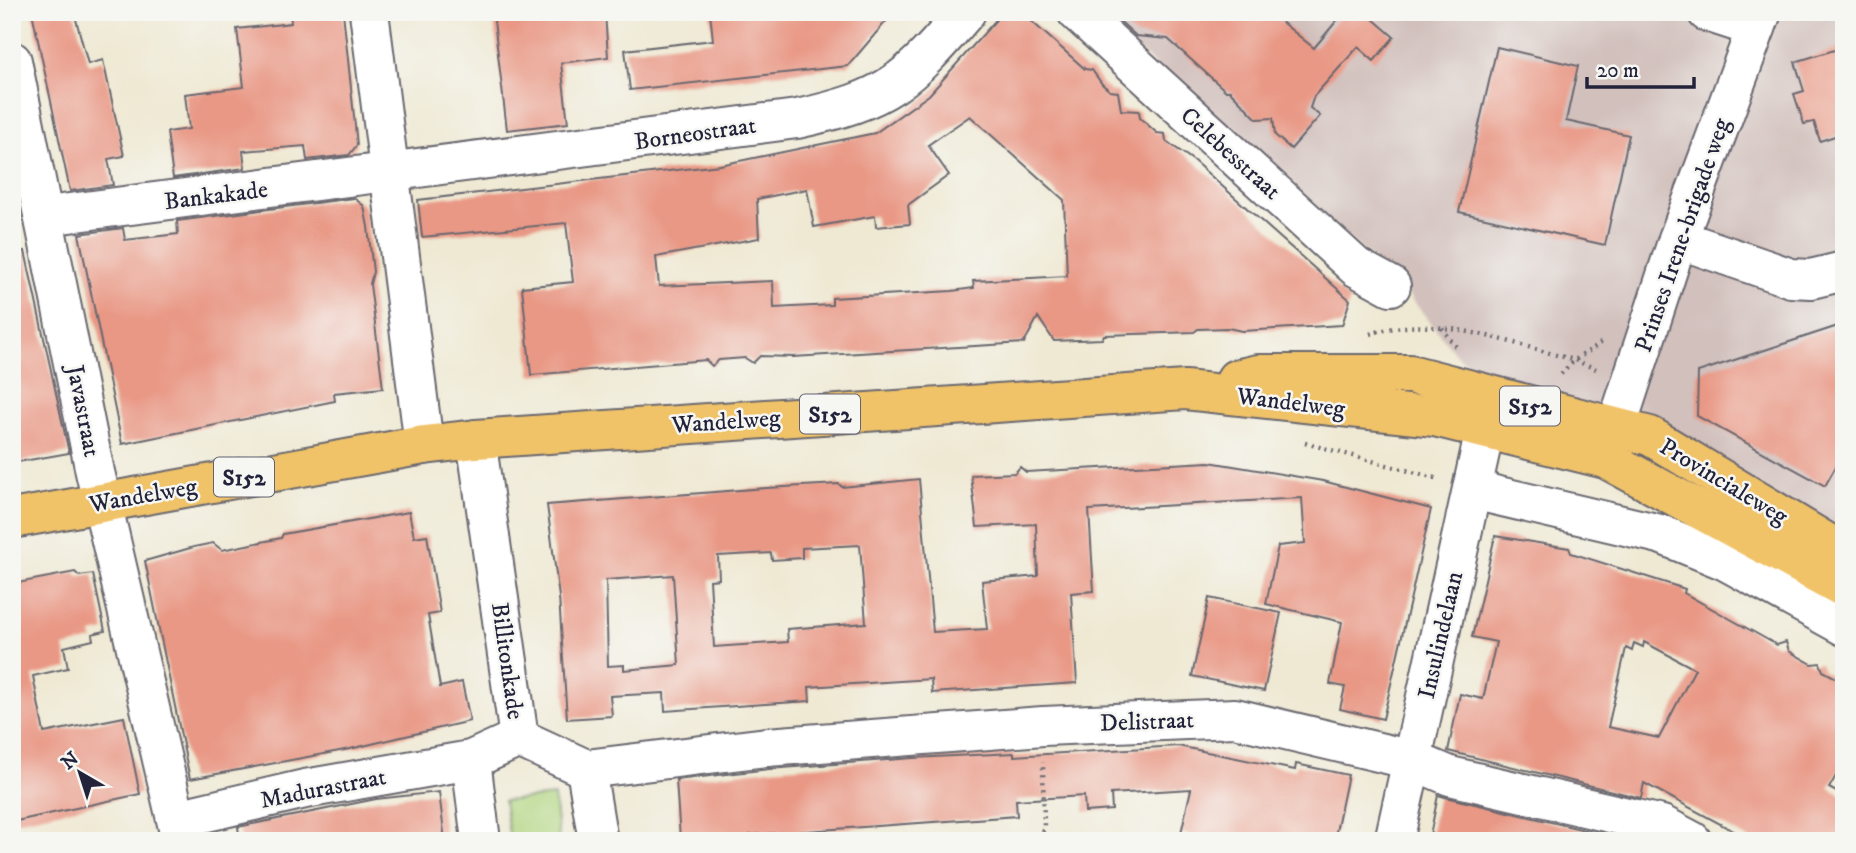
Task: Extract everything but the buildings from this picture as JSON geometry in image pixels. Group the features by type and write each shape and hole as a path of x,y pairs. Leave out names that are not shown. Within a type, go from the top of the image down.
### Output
{"main road":[{"name":"Provincialeweg","path":"1185,390 1258,374 1409,374 1610,443 1844,588"},
{"name":"Wandelweg","path":"12,519 424,445 476,439 1185,390 1435,417 1485,429"},
{"name":"Provincialeweg","path":"1485,429 1610,443 1650,436 1844,553"}],"street":[{"path":"369,12 387,174 424,445"},
{"name":"Borneostraat","path":"387,174 797,119 845,108 887,91 921,64 966,12"},
{"name":"Celebesstraat","path":"1077,12 1356,267 1391,286"},
{"path":"1707,12 1759,20"},
{"name":"Prinses Irene-brigade weg","path":"1610,443 1678,239 1759,20"},
{"name":"Javastraat","path":"12,61 103,502 179,830"},
{"name":"Bankakade","path":"46,216 387,174"},
{"path":"1678,239 1791,278 1811,279 1844,271"},
{"name":"Insulindelaan","path":"1394,841 1485,429"},
{"name":"Billitonkade","path":"476,439 519,738 586,769"},
{"path":"1473,490 1660,534 1726,561 1844,626"},
{"name":"Delistraat","path":"586,769 766,747 1043,726 1235,718 1412,761 1450,776 1662,825 1692,841"},
{"name":"Madurastraat","path":"179,830 305,789 471,760 519,738"},
{"path":"471,760 481,841"},
{"path":"586,769 598,841"}],"path":[{"path":"1386,329 1442,328 1575,360"},
{"path":"1360,460 1473,490"},
{"path":"1032,841 1044,830 1043,726"}],"shaded area":[{"path":"1096,12 1844,12 1844,559 1459,358 1397,281"}],"green space":[{"path":"554,796 559,841 510,841 504,801"}]}
